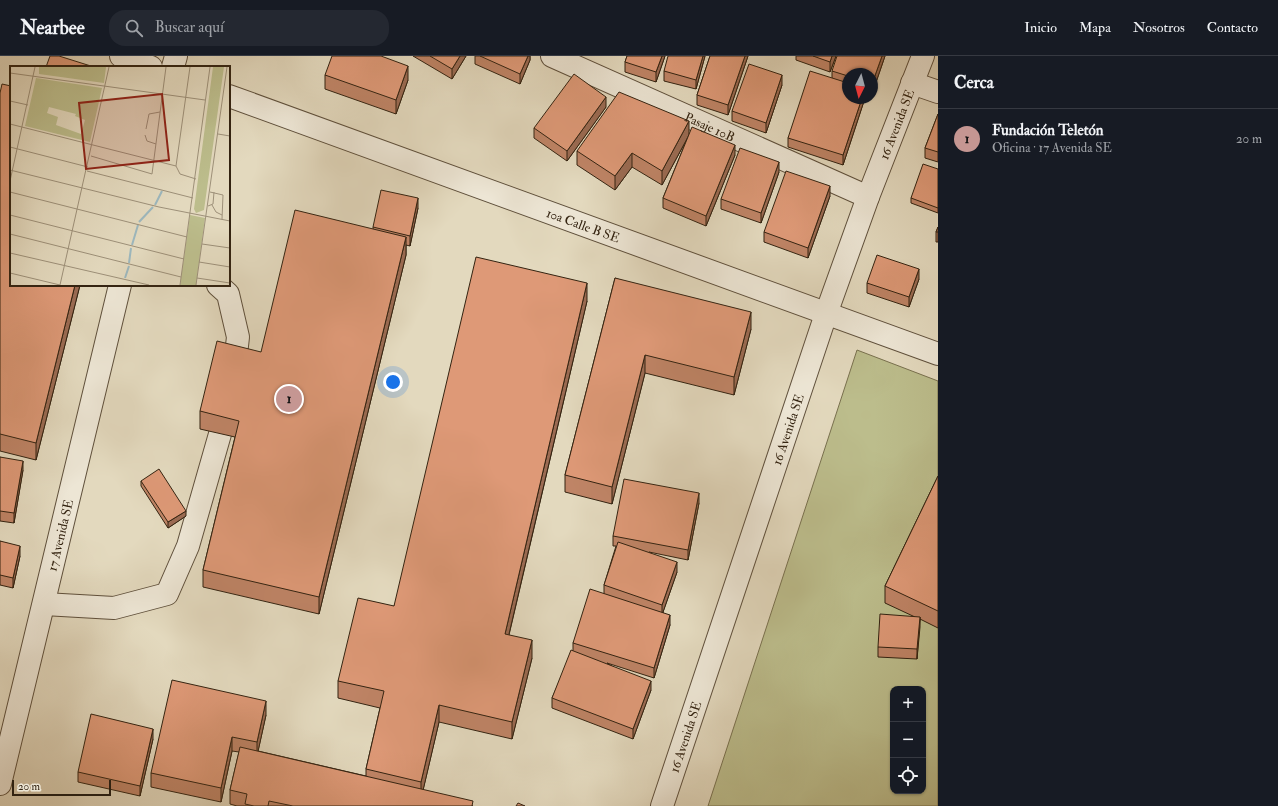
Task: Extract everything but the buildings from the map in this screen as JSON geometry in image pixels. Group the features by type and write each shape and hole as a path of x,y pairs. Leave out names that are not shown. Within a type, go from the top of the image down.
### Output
{"street":[{"path":"121,56 148,66"},
{"path":"173,66 176,56"},
{"name":"Pasaje 10B","path":"552,56 868,197"},
{"name":"16 Avenida SE","path":"662,806 826,314 868,197 923,56"},
{"path":"912,82 938,92"},
{"name":"10a Calle B SE","path":"230,96 938,354"},
{"name":"17 Avenida SE","path":"0,784 120,286"},
{"path":"219,286 228,294 238,337 235,363"},
{"path":"44,604 114,608 167,594 188,546 220,434"}],"green space":[{"path":"857,350 938,381 938,806 708,806"}],"place":[{"name":"Fundación Teletón","path":"289,399"}]}
